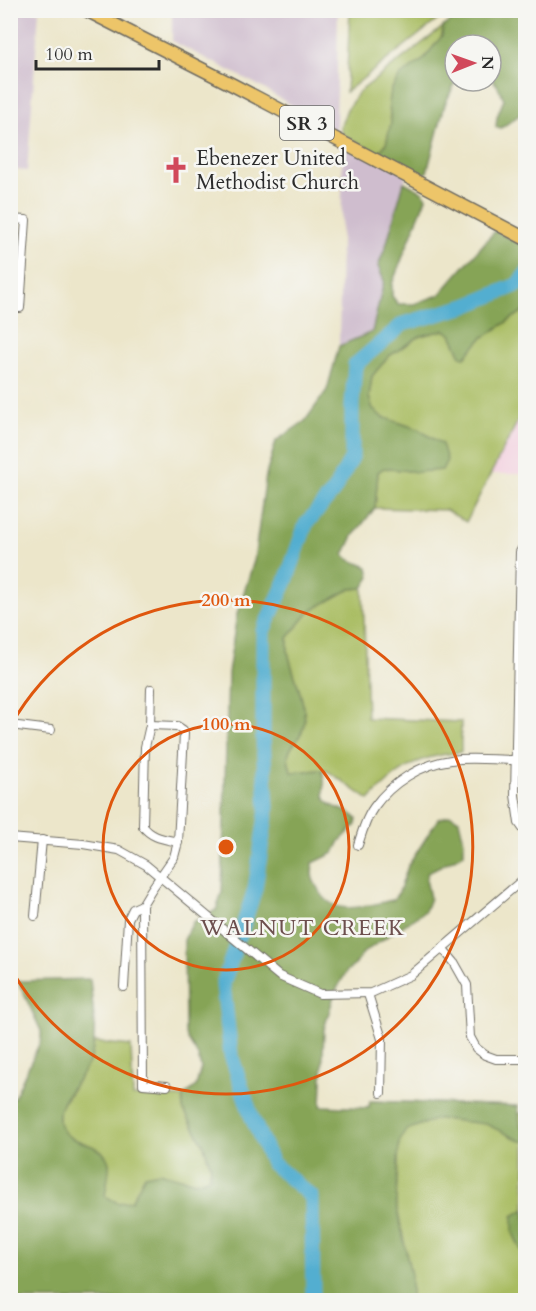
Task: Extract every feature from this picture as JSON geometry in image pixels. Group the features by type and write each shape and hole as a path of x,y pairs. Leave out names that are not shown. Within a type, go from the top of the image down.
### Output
{"main road":[{"name":"SR 3","path":"86,10 525,239"}],"street":[{"path":"10,219 26,220 20,308 10,308"},
{"path":"525,542 520,552 515,760 515,795 519,823 525,833"},
{"path":"151,689 150,725 145,747 143,826 153,836 178,842"},
{"path":"10,725 51,730"},
{"path":"124,987 128,919 133,909 142,904 174,857 178,842 184,734 183,730 177,726 150,725"},
{"path":"358,845 373,808 393,786 421,769 450,760 515,760"},
{"path":"10,837 119,850 146,865 279,976 320,994 368,994 411,975 525,877"},
{"path":"35,916 42,840"},
{"path":"142,904 143,1084 167,1086"},
{"path":"443,949 454,962 467,985 470,1037 476,1048 496,1059 525,1059"},
{"path":"368,994 382,1039 381,1093"}],"shaded area":[{"path":"10,11 39,11 27,171 11,169"},
{"path":"172,11 338,11 336,132 254,83 172,41"},
{"path":"343,135 409,169 379,266 385,281 372,332 339,346"},
{"path":"525,407 525,474 491,474"}],"green space":[{"path":"350,10 449,11 346,92"},
{"path":"465,11 525,11 525,111 501,128 496,127 504,99 501,93 503,93 503,33 443,33 443,93 450,93 445,104 427,172 422,175 378,153 386,144 391,123 389,104 391,90 399,77 423,60 442,36 443,27"},
{"path":"443,27 442,36 423,60 399,77 389,104 391,123 386,144 378,153 343,135 340,128 347,109 359,92"},
{"path":"404,182 423,192 426,198 392,284 392,296 398,304 414,304 439,295 495,231 525,246 525,310 482,338 465,357 461,356 451,334 444,330 420,336 389,356 372,376 369,397 373,409 382,417 418,429 442,444 447,460 442,470 418,472 384,468 378,472 375,508 353,536 344,555 368,567 370,577 363,588 350,589 310,611 288,638 288,654 305,718 302,732 289,751 289,764 292,772 322,770 327,802 357,819 356,825 340,841 334,853 313,863 313,880 325,899 342,907 352,908 393,900 399,892 408,866 438,819 451,815 459,820 464,841 464,854 428,872 426,879 430,898 425,911 363,953 355,965 347,971 335,992 324,1029 321,1106 369,1108 370,1101 518,1106 520,1125 525,1130 525,1141 486,1124 460,1121 437,1119 406,1130 399,1143 396,1203 411,1275 411,1300 11,1300 11,1099 14,1098 41,1040 41,1031 18,981 90,979 94,1028 91,1057 62,1104 59,1121 62,1130 68,1135 100,1150 106,1156 109,1167 105,1196 118,1203 131,1201 145,1175 159,1172 195,1182 209,1178 211,1167 203,1143 183,1109 183,1097 196,1086 201,1068 198,1056 185,1032 184,940 193,922 216,910 222,892 228,673 237,614 254,561 266,475 276,441 305,421 327,390 339,346 372,332 384,281 378,266"},
{"path":"525,310 525,407 466,522 446,510 375,508 378,472 384,468 418,472 418,429 382,417 372,409 369,397 372,376 389,356 420,336 444,330 451,334 461,356 465,357 482,338"},
{"path":"363,588 367,718 461,722 461,752 432,757 411,765 369,800 329,772 322,770 292,772 288,757 289,751 302,732 305,718 288,654 288,638 310,611 350,589"},
{"path":"94,1042 131,1046 133,1096 183,1097 183,1109 203,1143 211,1167 209,1178 195,1182 159,1172 131,1201 118,1203 104,1196 109,1164 102,1151 67,1136 59,1125 59,1110 91,1059"},
{"path":"370,1101 518,1106 518,1113 525,1114 525,1300 11,1300 317,1218 321,1107 369,1108"},
{"path":"525,1209 525,1259 513,1233 513,1216"}],"waterway":[{"path":"240,935 255,889 267,809 263,738 263,631 286,581 306,524 333,492 352,458 355,365 403,324 466,306 517,285 526,274"},
{"path":"235,948 223,984 231,1055 252,1118 272,1163 312,1197 313,1300"}],"place":[{"name":"Ebenezer United Methodist Church","path":"176,170"}],"district":[{"name":"WALNUT CREEK","path":"303,927"}]}
